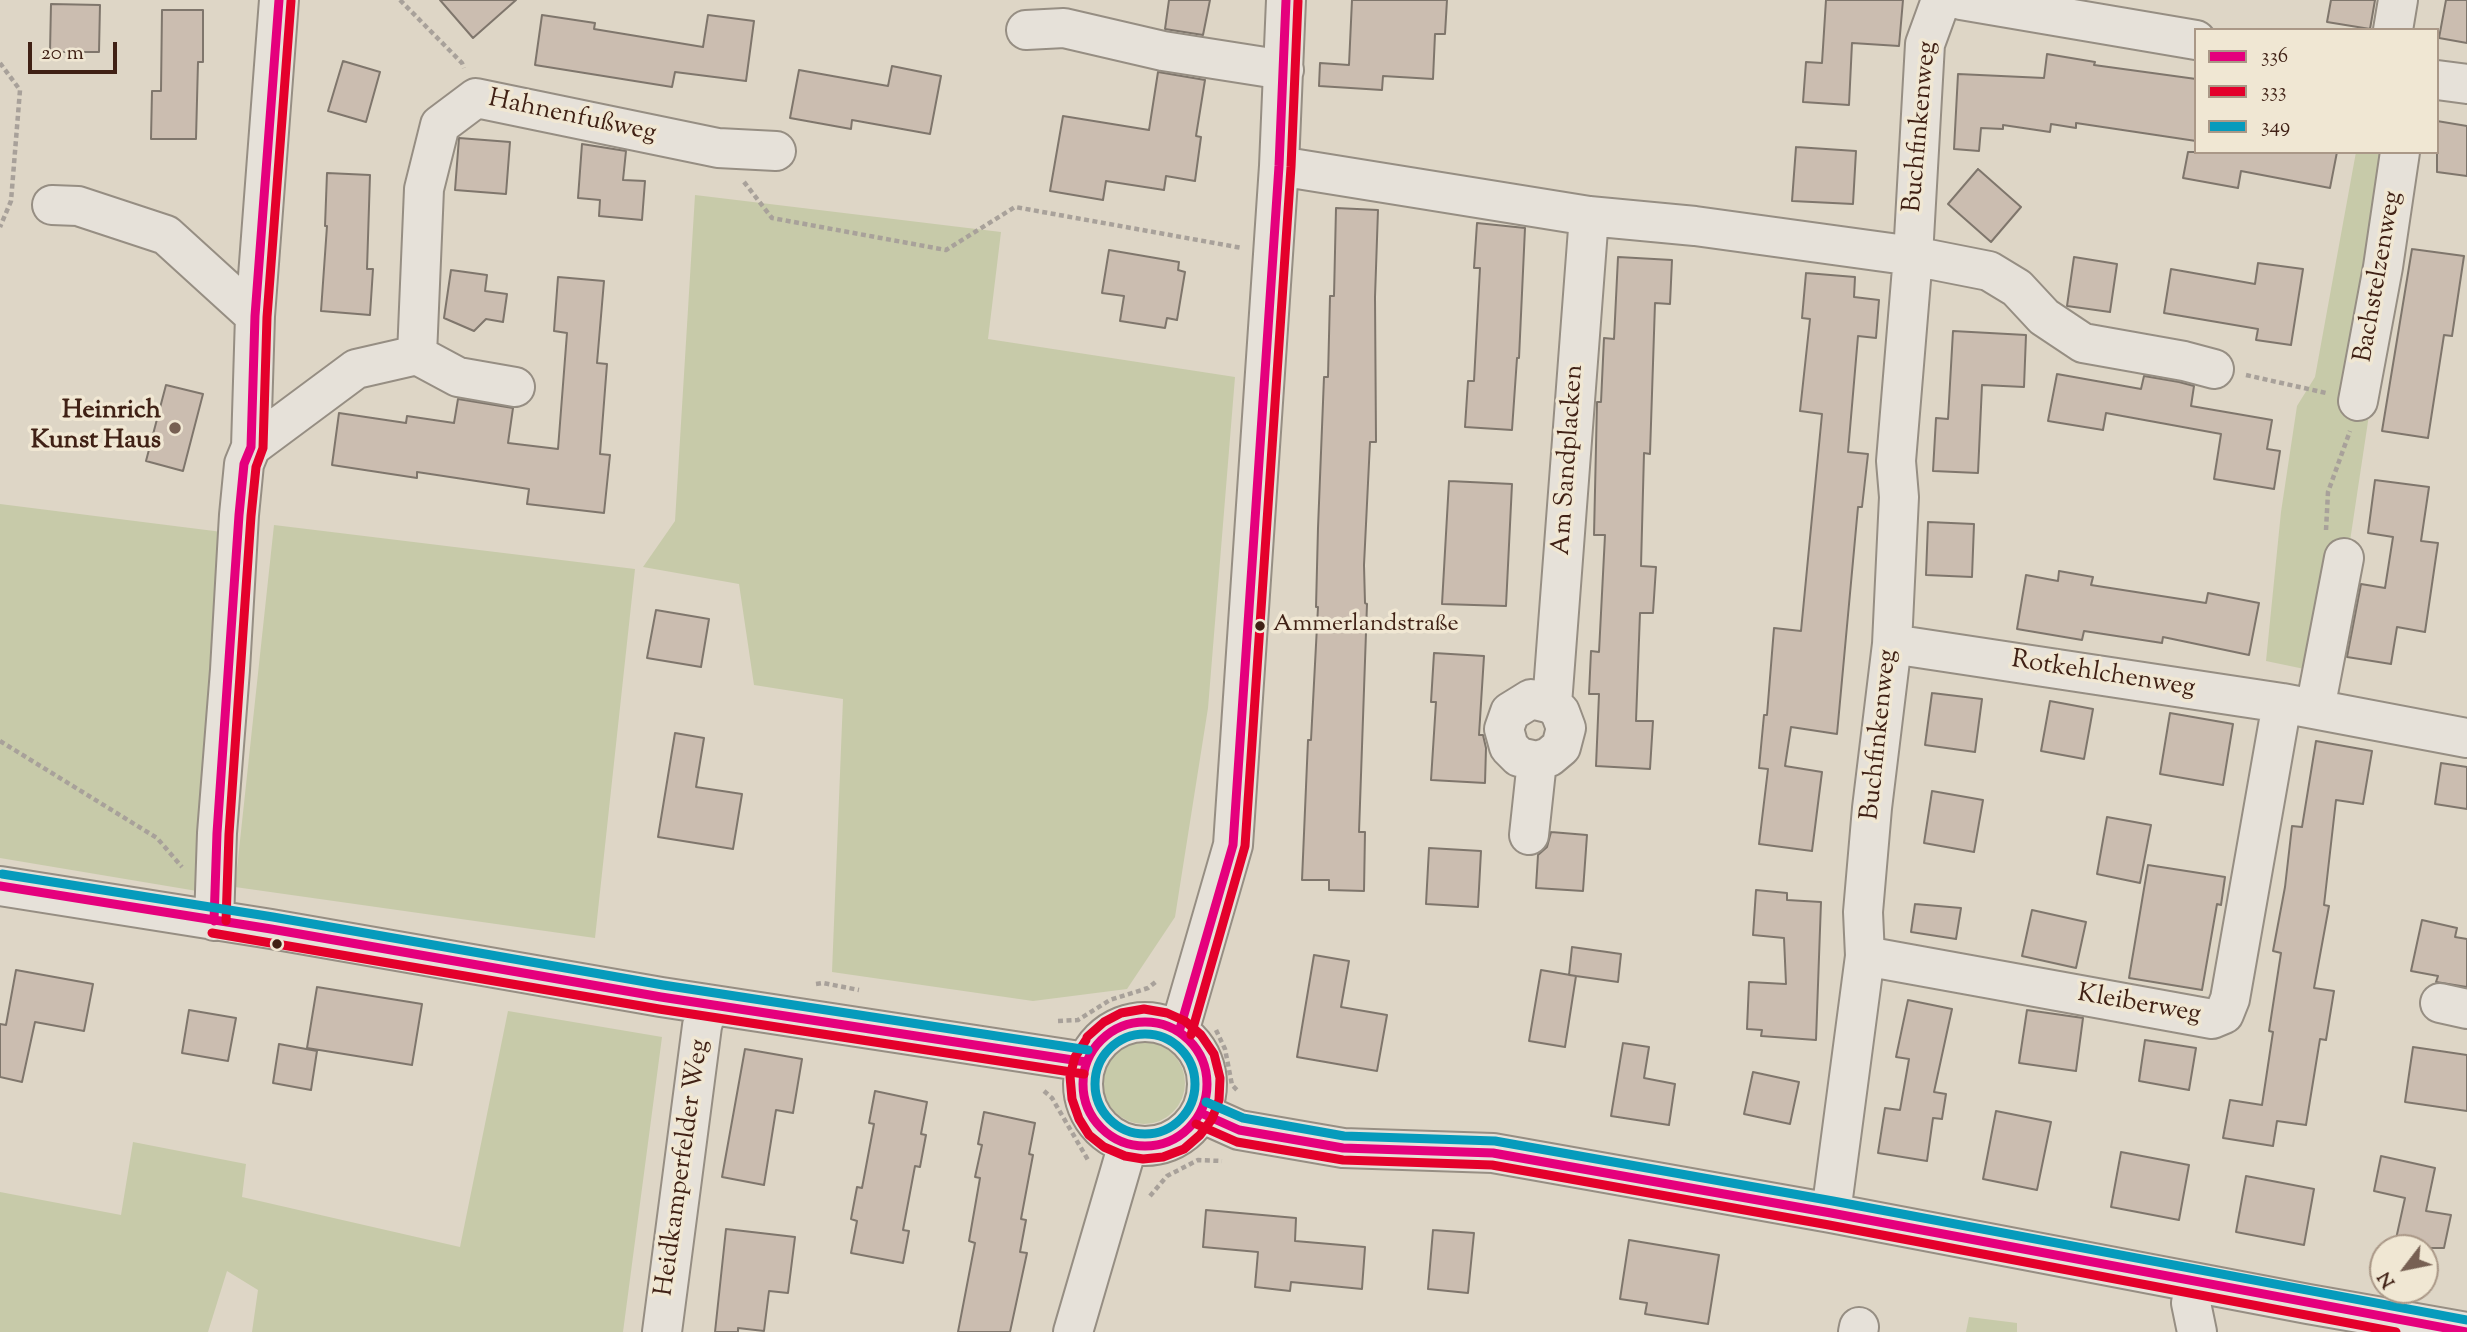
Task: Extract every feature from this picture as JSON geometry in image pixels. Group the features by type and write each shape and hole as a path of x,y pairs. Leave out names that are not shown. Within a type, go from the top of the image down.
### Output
{"street":[{"path":"214,913 217,833 244,464 251,447 255,316 279,0"},
{"path":"1197,1028 1144,1021 1125,1025 1102,1039 1086,1062 1082,1079 1083,1096 1089,1112 1112,1138 1145,1147 1162,1145 1178,1138 1191,1127 1201,1113 1207,1096 1208,1077 1203,1059 1193,1044 1197,1028 1233,845 1279,166 1286,0"},
{"name":"Buchfinkenweg","path":"1831,1213 1865,956 1863,912 1892,644 1899,497 1896,461 1908,289 1913,256 1925,44 1941,0"},
{"path":"1961,0 2194,40"},
{"path":"2393,28 2398,0"},
{"path":"1026,30 1064,27 1163,51 1284,69"},
{"path":"2439,80 2467,84"},
{"name":"Hahnenfußweg","path":"417,355 424,189 440,125 475,98 718,148 776,151"},
{"name":"Bachstelzenweg","path":"2358,401 2384,267 2400,154"},
{"path":"1279,166 1589,216 1695,226 1913,256 1989,271 2017,288 2044,317 2082,343 2214,369"},
{"path":"52,205 78,206 166,235 255,316"},
{"name":"Am Sandplacken","path":"1530,835 1536,761 1519,757 1509,747 1504,729 1510,712 1531,699 1552,704 1589,216"},
{"path":"251,447 356,369 417,355 458,377 515,387"},
{"path":"2298,706 2344,558"},
{"name":"Rotkehlchenweg","path":"1892,644 2298,706 2467,738"},
{"name":"Kleiberweg","path":"1865,956 2212,1019 2224,1014 2230,999 2298,706"},
{"path":"0,886 214,913 708,1004 1086,1062"},
{"name":"Heidkamperfelder Weg","path":"662,1332 708,1004"},
{"path":"1201,1113 1239,1130 1343,1148 1493,1153 1831,1213 2195,1283 2345,1321 2467,1332"},
{"path":"1073,1332 1128,1144"},
{"path":"2195,1283 2191,1303 2197,1332"}],"path":[{"path":"400,0 462,63 475,98"},
{"path":"0,63 20,90 11,201 0,227"},
{"path":"718,148 772,218 946,250 1015,207 1253,250"},
{"path":"2214,369 2358,401 2349,438 2328,492 2324,552 2344,558"},
{"path":"0,741 157,838 214,913"},
{"path":"1197,1028 1225,1049 1232,1086 1246,1097 1239,1130"}],"green space":[{"path":"2356,154 2399,154 2375,375 2350,541 2338,539 2314,671 2266,661 2281,512 2297,406 2315,377"},
{"path":"695,195 1001,232 988,339 1235,377 1208,708 1175,917 1127,989 1033,1001 832,972 843,699 754,685 739,584 643,567 675,521"},
{"path":"0,504 238,534 198,833 197,891 0,858"},
{"path":"274,525 635,569 595,938 235,887"},
{"path":"508,1011 662,1037 623,1332 252,1332 258,1290 227,1271 208,1332 0,1332 0,1192 121,1215 133,1142 246,1164 242,1197 460,1247"},
{"path":"1144,1042 1160,1045 1173,1054 1182,1067 1185,1083 1182,1099 1173,1112 1160,1121 1144,1124 1128,1121 1115,1112 1106,1099 1103,1083 1106,1067 1115,1054 1128,1045"},
{"path":"1969,1317 2017,1323 2017,1332 1966,1332"}],"building":[{"path":"440,0 516,0 473,38"},
{"path":"1169,0 1210,0 1203,35 1165,29"},
{"path":"1352,0 1447,0 1445,34 1435,34 1433,79 1383,76 1382,90 1319,86 1320,63 1349,65"},
{"path":"1826,0 1903,0 1899,46 1852,43 1849,105 1803,102 1806,62 1822,63"},
{"path":"2331,0 2375,0 2370,28 2327,22"},
{"path":"2446,0 2467,0 2467,43 2439,38"},
{"path":"51,4 100,5 99,52 50,52"},
{"path":"162,10 203,10 203,62 198,62 196,139 151,139 152,91 161,91"},
{"path":"542,15 595,23 594,29 703,47 708,15 754,21 746,81 675,72 672,87 535,65"},
{"path":"2047,54 2095,62 2094,65 2194,79 2194,141 2076,123 2076,128 2051,124 2050,132 2003,125 2003,129 1981,128 1979,151 1954,149 1958,74 2044,78"},
{"path":"343,61 380,72 366,122 328,111"},
{"path":"892,66 941,76 930,134 852,120 851,129 790,118 799,70 888,86"},
{"path":"1158,72 1205,80 1196,136 1201,137 1195,181 1166,176 1164,190 1106,181 1103,200 1050,191 1063,116 1149,130"},
{"path":"2439,121 2467,126 2467,176 2437,172"},
{"path":"459,138 510,142 506,194 455,190"},
{"path":"582,144 626,151 623,180 645,181 642,220 599,216 600,200 578,198"},
{"path":"1796,147 1856,151 1853,204 1792,201"},
{"path":"2188,152 2337,154 2330,188 2241,171 2238,188 2183,178"},
{"path":"1978,169 2021,207 1991,242 1948,204"},
{"path":"327,173 370,175 367,269 373,269 370,315 321,311 327,226"},
{"path":"1336,208 1378,210 1375,297 1376,442 1370,442 1364,565 1367,604 1359,832 1365,832 1364,891 1329,890 1329,880 1302,880 1308,740 1311,740 1318,607 1324,377 1328,377 1330,296 1334,296"},
{"path":"1477,223 1525,228 1519,358 1512,430 1465,427 1468,381 1474,381 1480,268 1474,268"},
{"path":"2412,249 2464,256 2452,336 2444,335 2428,438 2382,431"},
{"path":"1109,250 1179,262 1178,270 1185,272 1177,320 1167,318 1165,328 1120,321 1124,296 1102,293"},
{"path":"1618,257 1672,260 1670,304 1655,303 1650,454 1644,453 1641,566 1656,567 1653,613 1640,613 1636,721 1653,721 1650,769 1596,766 1599,694 1589,694 1591,651 1599,652 1605,535 1594,535 1597,402 1601,402 1604,338 1614,339"},
{"path":"2074,257 2117,264 2110,312 2067,306"},
{"path":"2258,263 2303,269 2291,345 2256,340 2258,329 2164,313 2171,269 2255,284"},
{"path":"451,270 487,275 485,291 507,294 503,322 486,319 474,331 444,318"},
{"path":"1806,273 1855,277 1854,297 1879,300 1876,338 1858,336 1848,452 1868,454 1862,507 1858,507 1837,734 1791,727 1785,766 1822,772 1812,851 1759,844 1768,769 1759,768 1764,715 1767,715 1774,628 1801,631 1822,414 1800,411 1810,319 1802,318"},
{"path":"558,277 604,281 597,363 607,364 600,454 610,455 604,513 527,504 529,489 417,472 417,478 332,465 339,413 406,423 407,416 454,423 458,399 513,408 508,443 558,449 567,333 554,331"},
{"path":"1953,331 2026,335 2024,387 1982,385 1978,473 1933,471 1936,418 1948,419"},
{"path":"2057,374 2141,389 2144,376 2179,382 2194,386 2191,406 2272,420 2267,449 2280,451 2274,489 2214,479 2221,434 2106,413 2103,430 2048,421"},
{"name":"Heinrich Kunst Haus","path":"166,385 203,394 183,471 146,461"},
{"path":"2375,480 2429,487 2421,541 2438,543 2425,632 2397,627 2391,664 2347,657 2361,584 2385,588 2393,537 2368,533"},
{"path":"1449,481 1512,484 1506,606 1442,604"},
{"path":"1928,522 1974,524 1972,577 1926,575"},
{"path":"2059,571 2093,577 2091,585 2206,603 2208,593 2259,603 2249,655 2163,637 2162,643 2084,631 2082,640 2017,629 2026,575 2058,581"},
{"path":"656,610 709,619 701,667 647,658"},
{"path":"1434,653 1484,656 1479,735 1483,735 1486,748 1485,783 1431,780 1436,702 1431,702"},
{"path":"1932,693 1982,699 1975,752 1925,745"},
{"path":"2050,701 2093,709 2084,759 2041,751"},
{"path":"2170,713 2233,724 2223,785 2160,774"},
{"path":"675,733 704,738 696,787 742,794 733,849 658,837"},
{"path":"2316,741 2372,751 2363,804 2336,800 2324,905 2329,906 2314,988 2334,991 2326,1040 2320,1039 2306,1125 2277,1121 2273,1146 2223,1138 2230,1100 2262,1105 2273,1032 2269,1031 2281,953 2273,951 2285,887 2292,826 2302,827"},
{"path":"2441,763 2467,767 2467,809 2435,804"},
{"path":"1932,791 1983,800 1974,852 1924,843"},
{"path":"2107,817 2151,825 2140,883 2097,874"},
{"path":"1551,832 1587,835 1583,891 1536,888 1538,855 1547,847"},
{"path":"1429,848 1481,851 1478,907 1426,904"},
{"path":"2148,865 2225,877 2221,905 2217,904 2202,990 2129,978"},
{"path":"1756,890 1787,893 1787,900 1821,902 1816,1040 1761,1036 1762,1030 1747,1029 1749,982 1786,984 1784,938 1753,935"},
{"path":"1915,904 1961,908 1956,939 1911,932"},
{"path":"2032,910 2086,922 2076,968 2022,956"},
{"path":"2422,920 2457,928 2455,937 2467,939 2467,987 2436,982 2438,976 2411,971"},
{"path":"1572,947 1621,954 1618,982 1569,975"},
{"path":"1314,955 1349,961 1341,1007 1387,1015 1377,1071 1297,1057"},
{"path":"16,970 93,984 84,1031 35,1022 22,1082 0,1077 0,1024 6,1025"},
{"path":"1541,970 1576,976 1565,1047 1529,1041"},
{"path":"317,987 422,1004 412,1065 307,1048"},
{"path":"1908,1000 1952,1009 1934,1092 1946,1094 1942,1119 1933,1118 1927,1161 1878,1153 1885,1108 1900,1110 1909,1059 1896,1057"},
{"path":"189,1010 236,1018 228,1061 182,1053"},
{"path":"2027,1010 2083,1018 2076,1071 2019,1063"},
{"path":"2145,1040 2196,1048 2189,1090 2139,1081"},
{"path":"1623,1043 1649,1047 1644,1078 1675,1084 1669,1125 1611,1116"},
{"path":"279,1044 317,1051 311,1090 273,1083"},
{"path":"2413,1047 2467,1055 2467,1111 2405,1102"},
{"path":"745,1049 802,1059 793,1113 776,1110 764,1185 722,1177"},
{"path":"1753,1072 1799,1082 1790,1124 1744,1114"},
{"path":"875,1091 927,1102 921,1134 926,1135 920,1167 915,1166 903,1230 909,1231 903,1263 851,1253 857,1221 851,1219 857,1187 862,1188 874,1124 869,1123"},
{"path":"1996,1111 2051,1122 2037,1190 1983,1179"},
{"path":"984,1112 1035,1123 1029,1154 1033,1155 1021,1219 1026,1220 1020,1252 1027,1253 1010,1332 958,1332 975,1243 969,1241 980,1178 975,1177 982,1145 978,1144"},
{"path":"2121,1152 2189,1165 2179,1220 2111,1207"},
{"path":"2381,1156 2435,1168 2426,1211 2451,1215 2444,1248 2439,1248 2439,1234 2397,1234 2405,1198 2374,1191"},
{"path":"2246,1176 2314,1189 2304,1245 2236,1232"},
{"path":"1206,1210 1296,1218 1295,1241 1365,1247 1362,1289 1291,1282 1290,1291 1255,1287 1258,1252 1203,1247"},
{"path":"726,1229 795,1237 788,1293 769,1291 764,1331 738,1328 738,1332 715,1332"},
{"path":"1433,1230 1474,1233 1468,1293 1428,1289"},
{"path":"1629,1240 1719,1255 1708,1324 1645,1314 1647,1303 1620,1299"}],"transit line":[{"name":"336","path":"214,921 217,833 239,515 244,464 251,447 255,316 279,0"},
{"name":"336","path":"1179,1032 1233,845 1279,166 1286,0"},
{"name":"333","path":"226,921 229,834 251,516 256,467 263,448 267,317 291,1"},
{"name":"333","path":"1191,1035 1245,846 1291,167 1298,1"},
{"name":"349","path":"2,874 273,917 663,985 1088,1050"},
{"name":"336","path":"0,886 271,929 661,997 1086,1062"},
{"name":"333","path":"212,933 659,1009 1084,1074"},
{"name":"333","path":"1086,1040 1075,1057 1070,1076 1072,1099 1079,1119 1089,1135 1104,1147 1125,1156 1143,1159 1163,1157 1184,1149 1200,1135 1212,1119 1219,1100 1220,1078 1214,1054 1201,1035 1185,1021 1167,1013 1144,1009 1121,1013 1104,1022 1087,1037"},
{"name":"336","path":"1145,1022 1169,1026 1189,1040 1203,1060 1207,1084 1203,1108 1189,1128 1169,1142 1145,1146 1121,1142 1101,1128 1087,1108 1083,1084 1087,1060 1101,1040 1121,1026 1145,1022"},
{"name":"349","path":"1145,1034 1173,1042 1187,1056 1195,1084 1187,1112 1173,1126 1145,1134 1117,1126 1103,1112 1095,1084 1103,1056 1117,1042 1145,1034"},
{"name":"349","path":"1206,1102 1243,1118 1344,1136 1495,1141 1833,1201 2467,1320"},
{"name":"336","path":"1201,1113 1239,1130 1343,1148 1493,1153 2467,1332"},
{"name":"333","path":"1196,1124 1237,1142 1343,1160 1492,1165 1829,1225 2396,1332"}],"place":[{"name":"Heinrich Kunst Haus","path":"175,428"},
{"name":"Ammerlandstraße","path":"1260,626"}]}
